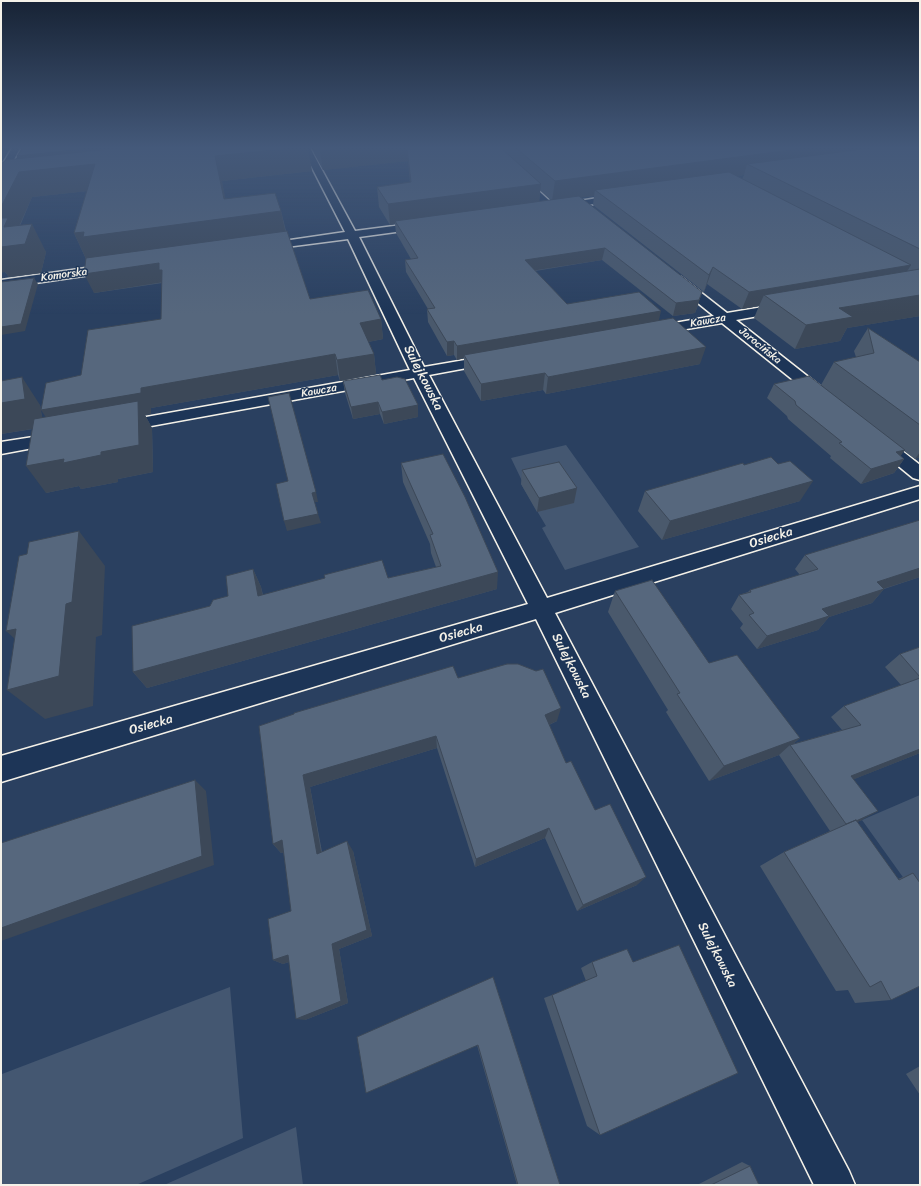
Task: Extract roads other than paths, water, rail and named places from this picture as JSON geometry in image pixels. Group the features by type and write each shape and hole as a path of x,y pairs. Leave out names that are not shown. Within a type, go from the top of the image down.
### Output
{"street":[{"name":"Sulejkowska","path":"335,203 419,372 542,608 835,1185"},
{"path":"546,203 550,207"},
{"path":"535,209 573,203"},
{"path":"583,203 598,216"},
{"path":"252,249 438,223"},
{"name":"Komorska","path":"1,284 126,267"},
{"name":"Jarocińska","path":"666,271 836,406"},
{"name":"Kawcza","path":"633,334 798,305"},
{"name":"Kawcza","path":"103,430 511,356"},
{"path":"871,435 920,474"},
{"path":"1,448 72,436"},
{"name":"Osiecka","path":"1,769 542,608 920,492"}]}
